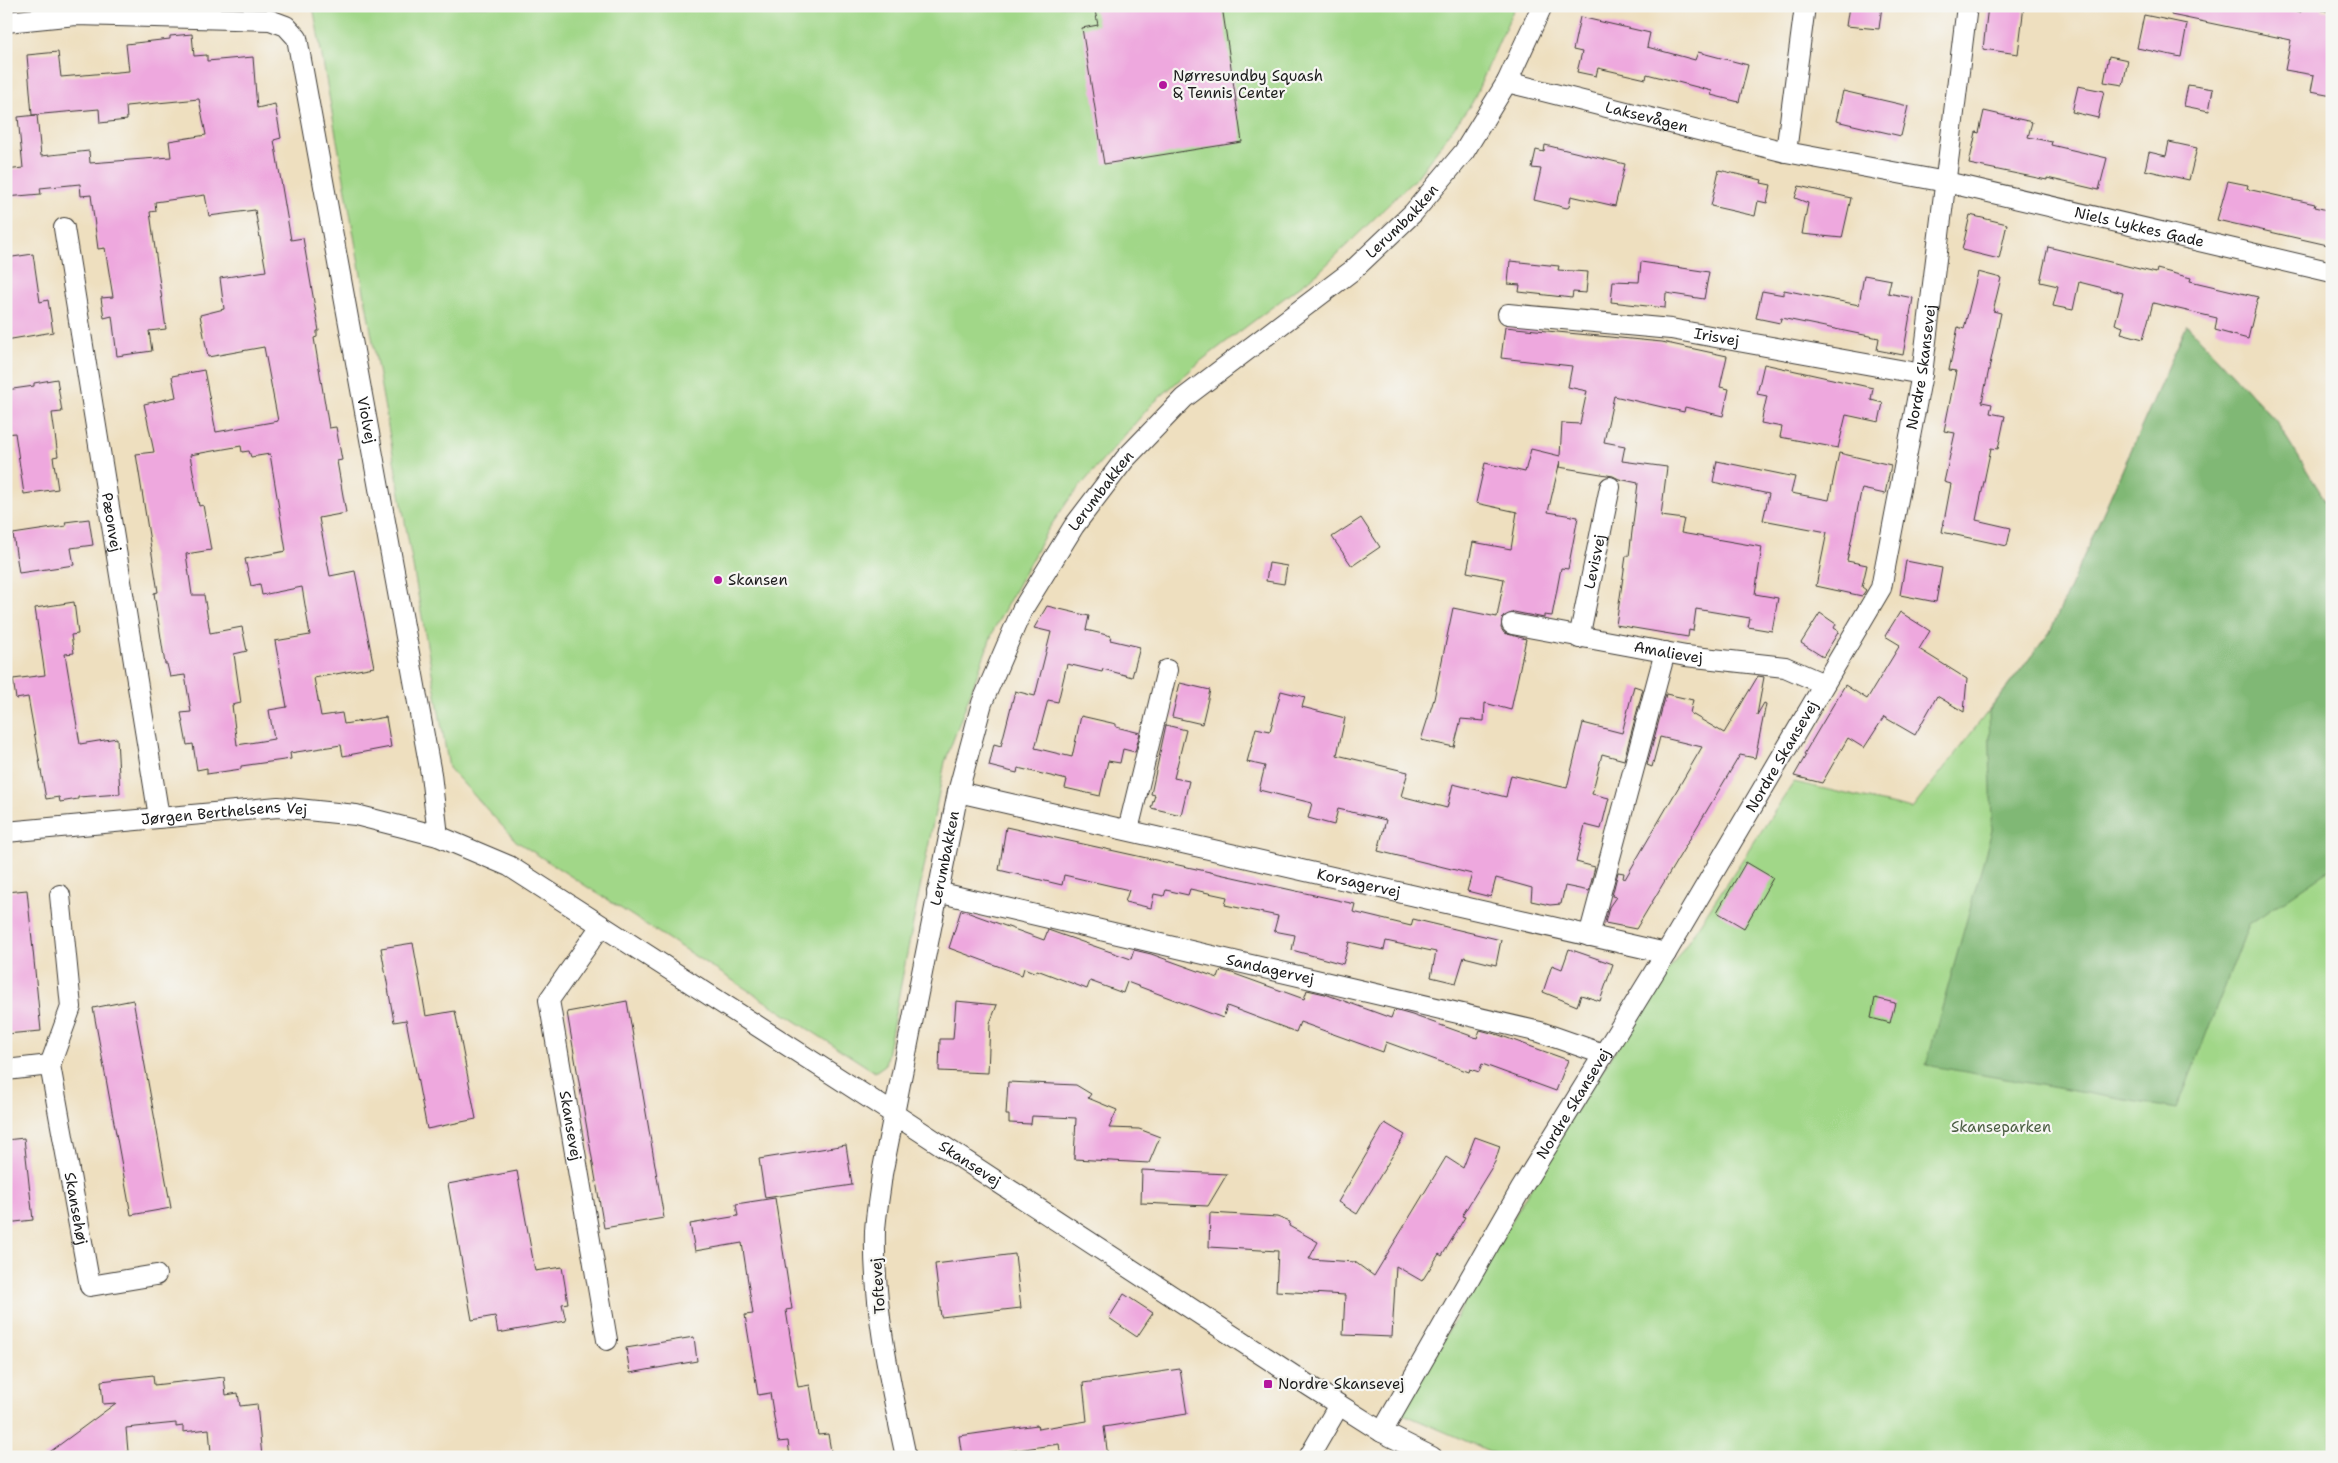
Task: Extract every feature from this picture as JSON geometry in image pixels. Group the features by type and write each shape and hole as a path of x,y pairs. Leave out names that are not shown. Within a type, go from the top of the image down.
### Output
{"street":[{"name":"Lerumbakken","path":"894,1114 958,792 982,703 1022,610 1074,526 1124,459 1184,398 1353,270 1413,213 1464,152 1507,82 1542,6"},
{"path":"1786,152 1805,6"},
{"name":"Nordre Skansevej","path":"1382,1432 1521,1189 1666,953 1881,588 1922,374 1967,6"},
{"name":"Violvej","path":"6,22 76,15 270,20 286,26 297,38 431,774 438,836"},
{"name":"Laksevågen","path":"1507,82 1786,152 1946,182"},
{"name":"Niels Lykkes Gade","path":"1946,182 2332,272"},
{"name":"Pæonvej","path":"64,228 159,817"},
{"name":"Irisvej","path":"1508,314 1671,329 1922,374"},
{"name":"Levisvej","path":"1579,638 1610,487"},
{"name":"Amalievej","path":"1512,624 1579,638 1665,652 1785,667 1824,684"},
{"path":"1589,936 1665,652"},
{"path":"1128,830 1167,670"},
{"name":"Korsagervej","path":"958,792 1666,953"},
{"name":"Jørgen Berthelsens Vej","path":"6,832 278,807 356,815 438,836"},
{"name":"Skansevej","path":"438,836 509,866 894,1114 1339,1405 1423,1455"},
{"name":"Sandagervej","path":"937,892 1540,1032 1603,1054"},
{"path":"6,1070 50,1065 71,1007 60,895"},
{"name":"Skansevej","path":"601,926 549,1000 608,1340"},
{"name":"Skansehøj","path":"50,1065 90,1286 156,1275"},
{"name":"Toftevej","path":"894,1114 882,1174 875,1230 876,1260 882,1341 906,1457"},
{"path":"1309,1457 1339,1405"}],"green space":[{"name":"Skansen","path":"313,6 1515,6 1472,103 1417,177 1320,271 1202,360 1151,405 1070,498 1047,531 994,629 945,762 885,1065 875,1072 516,841 449,768"},
{"name":"Skanseparken","path":"2187,325 2276,421 2332,511 2332,1457 1503,1457 1401,1413 1570,1119 1794,782 1912,809 2050,632"},
{"path":"2187,325 2276,421 2332,511 2332,868 2249,924 2177,1109 1926,1065 1992,830 1989,711 2050,632"}],"building":[{"name":"Nørresundby Squash & Tennis Center","path":"1094,6 1222,6 1242,142 1104,164 1082,28 1098,25"},
{"path":"1849,6 1882,6 1879,29 1846,26"},
{"path":"1988,6 2024,6 2018,54 1983,49"},
{"path":"2172,6 2272,6 2301,12 2303,6 2323,6 2322,10 2332,12 2332,95 2311,91 2314,75 2285,70 2291,40 2171,15"},
{"path":"2144,15 2187,24 2181,57 2137,48"},
{"path":"1580,17 1650,33 1647,47 1695,60 1698,52 1748,65 1739,102 1711,95 1712,91 1647,74 1646,79 1598,68 1596,76 1577,72 1582,52 1573,50"},
{"path":"192,34 194,56 207,55 207,61 253,57 257,108 275,104 281,138 274,140 291,240 303,238 319,331 317,331 317,337 314,338 329,428 336,427 342,460 337,461 346,513 319,518 330,576 355,571 374,667 314,678 321,716 342,713 344,724 386,717 391,747 343,756 341,745 290,753 291,759 241,766 241,769 207,774 207,768 197,770 193,744 187,745 181,713 191,712 185,675 170,677 167,664 165,664 154,593 158,592 136,454 154,452 144,404 176,397 172,376 204,370 216,432 278,421 264,347 208,357 200,315 224,309 220,278 266,271 255,210 209,216 205,195 155,202 156,211 150,212 166,329 149,331 152,351 117,356 112,316 104,318 101,298 113,297 105,248 98,249 91,195 81,196 80,184 40,188 41,194 6,197 6,170 23,168 18,117 37,115 41,156 89,151 90,163 171,157 169,141 206,135 199,99 126,106 127,120 100,123 99,109 32,115 27,55 58,52 61,77 129,71 126,44 170,39 170,36","holes":["241,446 242,452 249,451 251,457 270,454 286,551 245,559 251,586 260,584 262,595 302,587 310,635 275,641 287,707 269,710 274,739 237,745 232,705 241,703 234,654 247,651 242,627 210,633 204,595 192,595 186,554 211,550 203,505 199,506 190,455"]},
{"path":"2109,56 2128,60 2123,85 2104,82"},
{"path":"2188,85 2213,89 2209,111 2184,106"},
{"path":"2078,86 2104,91 2098,118 2072,112"},
{"path":"1843,91 1908,106 1901,136 1836,121"},
{"path":"1984,111 2032,122 2028,137 2052,142 2051,145 2107,158 2099,190 2047,178 2047,180 1969,164 1976,132 1979,133"},
{"path":"2169,142 2197,148 2189,180 2145,170 2149,152 2166,156"},
{"path":"1545,145 1625,164 1615,206 1571,196 1569,207 1567,208 1534,200 1541,169 1532,168 1536,150 1544,152"},
{"path":"1719,170 1762,180 1761,183 1771,185 1767,203 1758,201 1755,216 1711,206"},
{"path":"2228,181 2248,185 2247,189 2315,204 2314,207 2332,211 2332,246 2217,220"},
{"path":"1799,186 1851,198 1842,238 1802,234 1808,203 1795,198"},
{"path":"1970,215 2007,224 1999,259 1962,250"},
{"path":"2048,247 2156,273 2157,269 2191,278 2190,281 2258,297 2248,339 2215,330 2217,318 2153,303 2143,339 2121,333 2123,327 2115,324 2123,293 2079,282 2073,310 2053,306 2058,286 2040,282"},
{"path":"33,254 40,302 48,300 53,332 6,340 6,258"},
{"path":"1510,261 1559,266 1558,270 1588,272 1586,293 1573,292 1572,298 1519,292 1520,285 1508,284"},
{"path":"1641,262 1709,272 1704,299 1666,293 1665,308 1611,302 1613,281 1639,282"},
{"path":"1978,272 2001,278 1993,311 2001,313 1982,402 1992,404 1990,413 2005,416 1998,449 1991,448 1976,520 2011,528 2007,546 1942,532 1951,484 1944,482 1955,433 1944,431 1956,371 1949,370 1958,327 1964,329"},
{"path":"1864,275 1891,280 1888,293 1913,298 1903,355 1877,350 1879,338 1781,318 1780,323 1756,318 1762,291 1784,295 1784,290 1859,305"},
{"path":"1505,327 1662,342 1727,356 1720,387 1729,389 1723,416 1685,407 1684,412 1614,396 1604,442 1625,446 1622,461 1667,467 1661,516 1684,519 1681,533 1762,547 1755,594 1778,598 1772,631 1748,627 1750,618 1696,609 1693,631 1689,630 1688,637 1616,625 1626,556 1629,556 1638,483 1613,476 1559,467 1560,461 1548,512 1578,517 1568,569 1561,568 1552,616 1544,615 1544,618 1514,612 1503,617 1501,628 1504,633 1526,639 1511,710 1485,703 1484,721 1461,719 1454,747 1421,740 1434,699 1453,608 1497,617 1504,579 1467,572 1473,542 1511,549 1517,512 1476,503 1485,463 1525,472 1531,449 1560,456 1562,423 1580,424 1587,391 1568,387 1572,366 1501,358"},
{"path":"1764,364 1873,388 1871,400 1883,403 1879,422 1846,415 1838,448 1780,437 1782,427 1761,423 1767,396 1757,394"},
{"path":"57,379 62,412 52,413 58,456 53,457 58,489 24,494 15,433 6,434 6,390 34,386 34,383"},
{"path":"1839,453 1891,465 1885,494 1862,489 1861,492 1847,561 1867,565 1862,587 1866,590 1862,596 1816,586 1827,532 1763,520 1769,494 1713,482 1717,461 1795,477 1791,493 1829,500"},
{"path":"1361,518 1380,547 1352,566 1332,537"},
{"path":"89,519 93,545 71,548 74,565 19,573 13,534 66,526 65,522"},
{"path":"1906,561 1942,568 1936,602 1900,595"},
{"path":"1269,563 1287,566 1284,584 1266,581"},
{"path":"74,602 78,634 71,635 74,653 65,654 80,744 117,738 120,794 78,797 78,799 60,802 59,797 46,799 28,697 16,699 13,679 45,675 35,608"},
{"path":"1047,606 1089,616 1086,630 1111,636 1110,640 1140,647 1132,677 1103,669 1102,672 1067,664 1058,702 1048,700 1035,748 1072,757 1081,716 1116,724 1116,727 1140,733 1135,752 1123,749 1120,763 1108,761 1100,796 1065,788 1067,780 1018,768 1017,773 989,766 994,744 1001,746 1015,691 1035,696 1051,632 1034,628"},
{"path":"1900,612 1930,631 1919,649 1967,679 1964,712 1937,696 1915,735 1884,717 1864,748 1848,738 1822,783 1794,776 1806,755 1804,754 1845,685 1867,699 1900,645 1885,636"},
{"path":"1820,613 1836,624 1834,628 1839,631 1823,657 1801,643"},
{"path":"1758,676 1764,677 1757,715 1764,703 1766,704 1755,758 1740,755 1636,929 1605,923 1609,907 1616,897 1612,896 1618,872 1624,873 1623,878 1625,879 1702,747 1660,737 1652,767 1647,765 1666,694 1693,700 1690,713 1724,733"},
{"path":"1180,683 1210,690 1202,724 1172,717"},
{"path":"1634,686 1643,689 1624,760 1602,754 1592,794 1609,798 1601,829 1585,825 1576,862 1595,867 1589,891 1565,886 1561,904 1550,905 1531,901 1532,888 1496,878 1491,897 1467,891 1472,874 1378,851 1386,820 1338,809 1334,825 1308,818 1312,803 1259,790 1265,766 1247,762 1256,728 1270,731 1281,691 1305,697 1302,707 1345,718 1337,755 1408,772 1401,796 1447,808 1453,784 1506,797 1511,775 1567,788 1583,723 1622,733"},
{"path":"1166,725 1186,730 1174,778 1189,781 1181,815 1151,808 1155,795 1151,794"},
{"path":"1006,827 1355,904 1353,912 1411,926 1413,919 1501,940 1496,965 1464,957 1456,983 1431,977 1436,952 1386,941 1384,950 1349,942 1343,964 1292,950 1295,935 1274,931 1278,916 1225,905 1227,897 1190,889 1188,895 1166,890 1164,896 1154,894 1151,908 1125,902 1129,890 1064,875 1062,885 999,870"},
{"path":"1746,862 1773,878 1744,928 1717,912"},
{"path":"27,890 41,1031 6,1034 6,892"},
{"path":"961,910 1044,940 1048,930 1131,959 1134,950 1151,954 1218,978 1221,970 1232,973 1304,999 1307,990 1325,994 1391,1018 1394,1010 1477,1038 1480,1030 1499,1035 1568,1060 1556,1091 1482,1064 1479,1072 1470,1069 1469,1072 1386,1042 1383,1052 1300,1022 1296,1032 1227,1006 1223,1018 1127,982 1123,993 1090,981 1087,989 1037,970 1036,973 1024,968 1022,975 949,948"},
{"path":"413,943 426,1016 455,1011 476,1119 427,1129 406,1020 394,1022 381,948"},
{"path":"1569,949 1613,964 1600,1001 1581,995 1577,1006 1543,992 1552,965 1562,969"},
{"path":"1875,998 1895,1003 1890,1023 1871,1018"},
{"path":"133,1000 171,1208 131,1215 93,1008"},
{"path":"627,1001 664,1218 604,1228 567,1012"},
{"path":"956,1001 997,1005 990,1023 988,1073 939,1071 940,1039 953,1039"},
{"path":"1008,1082 1076,1085 1091,1094 1088,1098 1117,1110 1109,1128 1139,1129 1160,1137 1149,1163 1074,1159 1076,1118 1032,1116 1031,1124 1009,1123 1009,1115 1006,1115"},
{"path":"1385,1123 1405,1135 1357,1214 1338,1202"},
{"path":"1475,1137 1500,1146 1495,1162 1462,1216 1465,1217 1442,1256 1439,1254 1422,1281 1396,1266 1392,1337 1343,1335 1345,1295 1276,1291 1278,1251 1209,1247 1210,1213 1277,1217 1290,1222 1289,1226 1318,1242 1309,1259 1355,1262 1374,1276 1446,1157 1463,1168"},
{"path":"24,1138 33,1220 6,1223 6,1140"},
{"path":"846,1145 852,1185 765,1198 759,1159"},
{"path":"1142,1170 1227,1174 1208,1206 1141,1203"},
{"path":"517,1171 535,1271 562,1267 568,1303 562,1304 566,1321 498,1333 495,1316 472,1320 448,1184"},
{"path":"775,1198 792,1309 786,1310 798,1387 810,1385 818,1435 828,1434 832,1457 790,1457 788,1441 778,1442 770,1393 758,1395 745,1315 753,1314 742,1243 695,1251 690,1224 738,1216 736,1204"},
{"path":"1015,1254 1021,1308 941,1317 935,1264"},
{"path":"1124,1294 1153,1313 1137,1337 1109,1318"},
{"path":"694,1337 697,1361 630,1373 626,1348"},
{"path":"1180,1369 1187,1414 1104,1427 1108,1457 1061,1457 1059,1444 983,1455 983,1457 962,1457 959,1436 1037,1425 1038,1429 1087,1421 1083,1383"},
{"path":"153,1375 154,1385 224,1377 226,1395 238,1393 240,1406 257,1404 262,1457 216,1457 216,1453 211,1453 209,1429 183,1432 183,1426 176,1427 176,1423 126,1428 128,1452 124,1453 124,1457 43,1457 116,1403 103,1404 101,1381"}],"place":[{"name":"Nørresundby Squash & Tennis Center","path":"1163,85"},
{"name":"Skansen","path":"718,580"},
{"name":"Nordre Skansevej","path":"1268,1384"}]}
